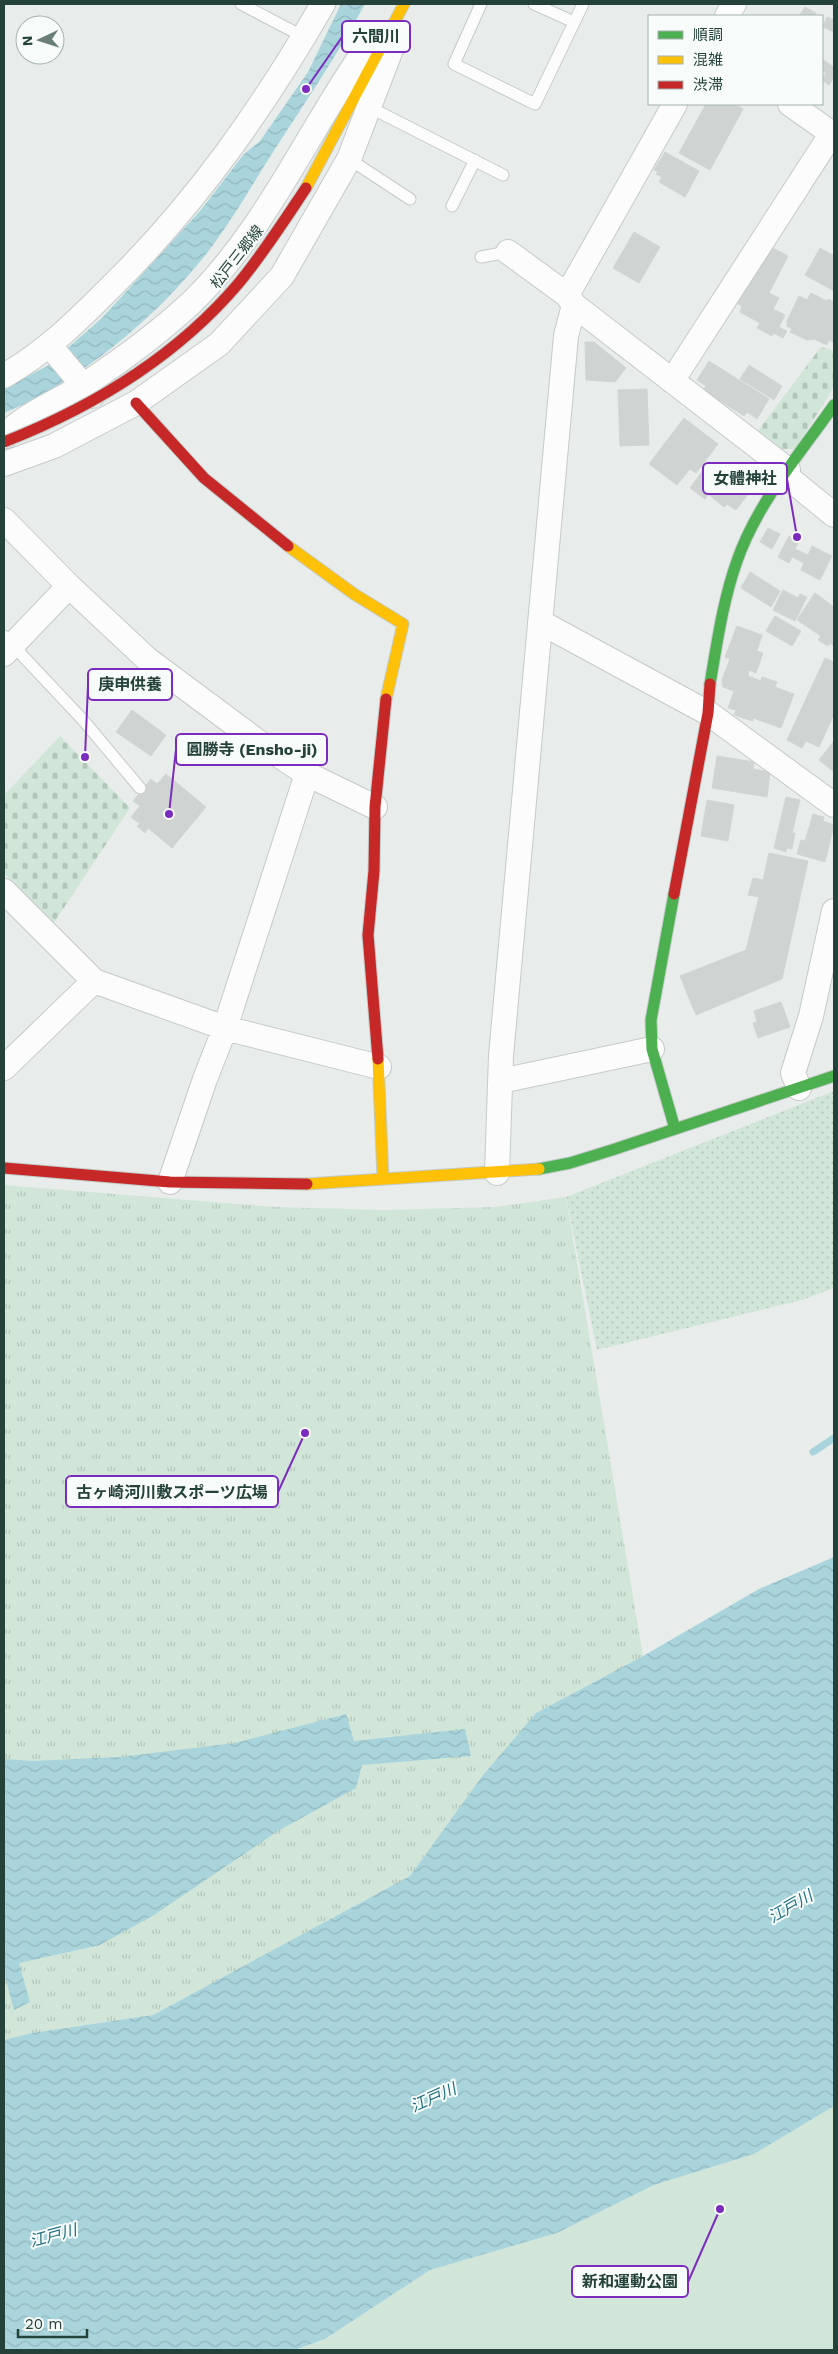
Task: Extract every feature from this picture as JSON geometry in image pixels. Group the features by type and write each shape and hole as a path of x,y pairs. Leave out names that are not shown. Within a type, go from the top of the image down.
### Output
{"street":[{"path":"4,376 50,346 142,256 216,169 304,37 323,4"},
{"path":"4,438 22,422 84,384 147,341 192,301 231,258 283,184 330,104 398,4"},
{"name":"松戸三郷線","path":"4,442 67,417 144,370 178,344 213,311 283,224 306,188 404,4"},
{"path":"4,464 54,446 136,402 219,344 282,276 349,159 409,4"},
{"path":"728,15 734,4"},
{"path":"497,1173 501,1056 523,795 542,623 566,336 571,300 674,105"},
{"path":"672,381 833,134 791,105"},
{"path":"508,252 786,472 834,515"},
{"path":"50,346 84,384 107,418"},
{"path":"136,402 204,478 229,499 301,557 354,594 404,624 386,701 375,807 374,870 368,935 379,1067 383,1179"},
{"path":"675,1129 652,1049 651,1020 708,713 708,693 726,595 737,559 758,514 834,405"},
{"path":"4,520 69,586 147,659 257,741 307,774 375,807"},
{"path":"7,646 69,586"},
{"path":"542,623 708,713 834,805"},
{"path":"170,1182 204,1079 224,1028 307,774"},
{"path":"4,891 94,982 224,1028 379,1067"},
{"path":"799,1088 793,1073 811,1016 834,911"},
{"path":"4,1068 94,982"},
{"path":"501,1081 652,1049"},
{"path":"4,1168 170,1182 303,1184 531,1171 570,1163 834,1076"}],"lane":[{"path":"241,4 304,37"},
{"path":"481,4 454,64 535,104 583,4"},
{"path":"534,4 574,22"},
{"path":"369,107 503,175"},
{"path":"349,159 410,200"},
{"path":"452,206 475,160"},
{"path":"481,257 508,252"},
{"path":"7,646 83,720 140,788"}],"green space":[{"path":"821,347 834,351 834,387 795,449 773,449 754,436"},
{"path":"60,736 130,808 53,924 4,873 4,795"},
{"path":"834,1091 834,1288 802,1300 597,1350 566,1197"},
{"path":"4,1185 275,1207 384,1210 494,1207 566,1197 643,1656 536,1713 483,1775 410,1876 153,2015 32,2033 4,2040"},
{"path":"834,2106 834,2350 295,2350 325,2339 430,2270 557,2233 654,2185 754,2154"}],"water":[{"path":"341,4 365,4 322,77 234,215 207,253 164,301 115,345 61,384 4,413 4,389 47,366 102,318 200,211 244,154 260,141 308,72"},
{"name":"江戸川","path":"834,1557 834,2106 754,2154 654,2185 557,2233 430,2270 325,2339 295,2350 4,2350 4,2040 32,2033 153,2015 410,1876 483,1775 536,1713 643,1656 759,1589"},
{"path":"346,1714 354,1741 465,1729 471,1756 362,1765 356,1788 278,1831 154,1915 100,1945 19,1963 30,2002 14,2010 4,1973 4,1759 32,1761 120,1757 235,1743"}],"building":[{"path":"805,7 816,13 815,15 800,15"},
{"path":"827,17 834,20 834,32 823,27"},
{"path":"823,60 834,67 834,77 829,85 823,81 826,73 823,71"},
{"path":"705,105 736,105 743,109 710,170 679,153"},
{"path":"665,152 699,171 685,197 659,182 662,177 656,174 658,172 654,170"},
{"path":"634,232 660,247 639,283 613,268"},
{"path":"771,247 788,256 769,293 779,298 773,309 785,315 779,327 787,331 783,338 774,333 772,336 757,328 760,323 740,312 742,306 736,303 754,270 758,272"},
{"path":"820,248 834,256 834,291 805,275"},
{"path":"811,293 827,301 828,299 834,302 834,343 829,340 827,345 814,339 807,340 790,332 792,329 787,326 787,321 799,296 807,300"},
{"path":"585,342 594,342 626,368 615,382 586,380"},
{"path":"709,361 769,399 757,419 747,412 744,416 703,390 706,386 697,380"},
{"path":"749,365 782,386 774,400 740,379"},
{"path":"647,389 649,445 620,446 618,390"},
{"path":"684,418 718,444 696,473 690,469 677,485 649,464"},
{"path":"709,462 749,493 736,510 727,504 724,507 708,494 705,499 690,488"},
{"path":"768,528 780,534 772,549 760,542"},
{"path":"789,536 799,541 795,549 808,555 812,546 832,556 820,580 801,570 804,563 792,557 789,563 778,557"},
{"path":"750,572 780,591 771,607 741,588"},
{"path":"783,590 798,598 800,594 807,597 795,621 773,610"},
{"path":"815,593 834,607 834,646 830,643 828,646 818,640 821,636 797,620"},
{"path":"775,616 801,631 792,646 766,631"},
{"path":"737,626 762,635 757,651 763,653 756,673 749,670 748,676 761,681 762,677 777,682 775,687 794,694 781,728 753,718 753,721 734,715 736,710 728,708 734,691 723,687 722,680 730,659 725,657"},
{"path":"825,658 834,662 834,714 819,747 806,741 802,748 787,740"},
{"path":"132,710 166,735 151,756 116,732"},
{"path":"834,741 834,772 819,760"},
{"path":"717,756 754,762 753,769 770,772 767,797 712,788"},
{"path":"166,774 206,807 172,848 148,828 145,833 137,826 140,824 131,817 140,806 133,801 151,779 157,784"},
{"path":"786,797 800,800 792,833 795,833 792,849 787,848 786,852 774,848"},
{"path":"707,800 734,805 728,841 701,836"},
{"path":"813,814 824,817 823,821 834,825 825,862 797,854 801,840 805,841"},
{"path":"769,853 808,861 782,979 696,1015 680,976 746,950 759,897 748,895 753,878 763,880"},
{"path":"781,1002 790,1027 758,1038 753,1023 757,1022 754,1011"}],"waterway":[{"path":"813,1452 834,1438"}],"traffic: fast":[{"path":"710,684 728,591 746,540 756,519 780,480 834,405"},
{"path":"674,894 651,1020 652,1049 675,1129"},
{"path":"539,1169 570,1163 612,1150 834,1076"}],"traffic: slow":[{"path":"306,188 404,4"},
{"path":"288,546 354,594 403,624 386,699"},
{"path":"378,1059 383,1179"},
{"path":"307,1184 539,1169"}],"traffic: jam":[{"path":"4,442 69,413 101,396 131,378 187,335 214,311 247,273 306,188"},
{"path":"136,403 204,478 288,546"},
{"path":"674,894 708,713 710,684"},
{"path":"378,1059 368,935 374,871 375,807 386,699"},
{"path":"4,1168 170,1182 307,1184"}],"place":[{"name":"六間川","path":"306,89"},
{"name":"女體神社","path":"797,537"},
{"name":"庚申供養","path":"85,757"},
{"name":"圓勝寺 (Ensho-ji)","path":"169,814"},
{"name":"古ヶ崎河川敷スポーツ広場","path":"305,1433"},
{"name":"新和運動公園","path":"720,2209"}]}
